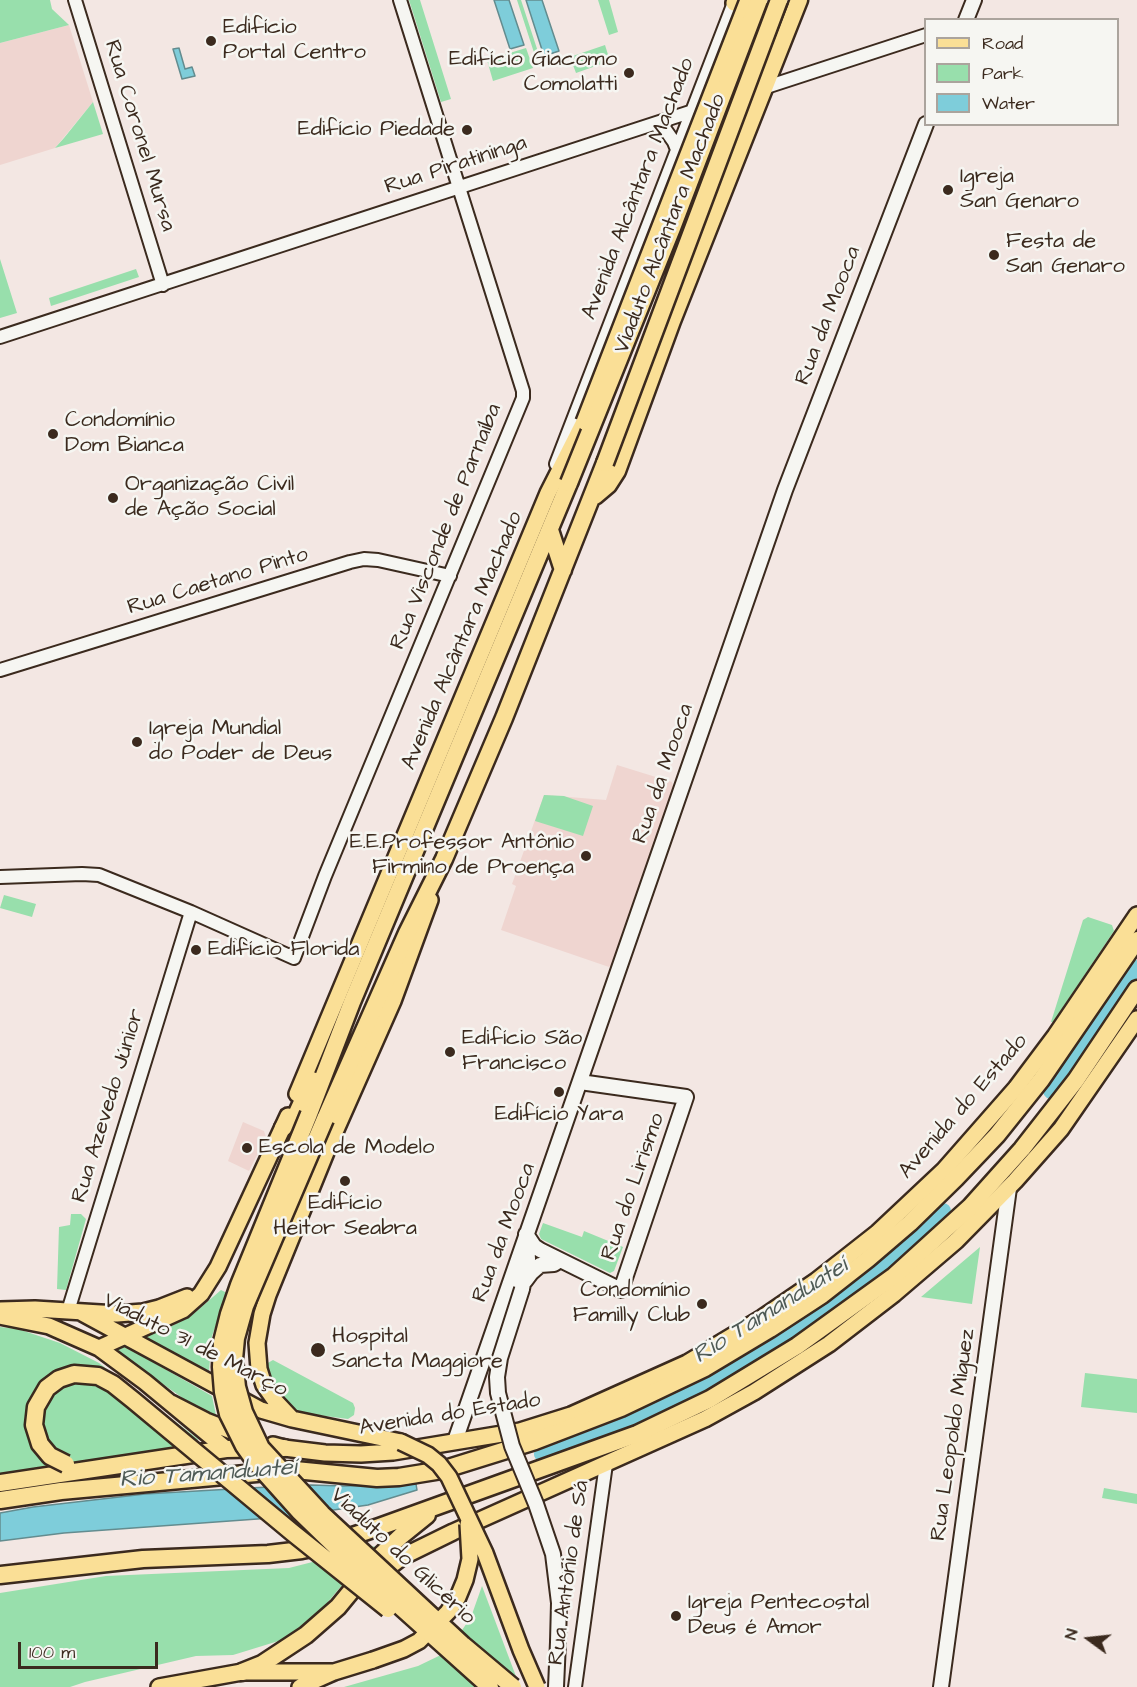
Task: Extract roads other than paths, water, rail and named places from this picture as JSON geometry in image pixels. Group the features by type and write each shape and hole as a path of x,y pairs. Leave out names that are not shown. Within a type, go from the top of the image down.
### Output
{"highway":[{"name":"Viaduto Alcântara Machado","path":"570,483 672,228 759,0"},
{"name":"Viaduto Alcântara Machado","path":"592,499 779,0"},
{"path":"317,1117 444,859 504,718 592,499 608,485 617,471 672,321 799,0"},
{"name":"Avenida Alcântara Machado","path":"317,1117 352,1002 570,483"},
{"path":"550,530 564,570"},
{"name":"Avenida do Estado","path":"0,1500 61,1491 295,1470 377,1478 399,1477 461,1465 535,1441 621,1408 705,1368 822,1294 910,1223 956,1179 997,1135 1041,1080 1137,940"},
{"path":"0,1575 143,1559 302,1550 323,1546 637,1434 710,1399 797,1346 894,1276 970,1207 1022,1149 1076,1080 1137,989"},
{"path":"283,1128 297,1113 326,1048 352,1002"},
{"name":"Viaduto do Glicério","path":"317,1117 239,1285 229,1314 222,1342 221,1367 228,1414 256,1464 299,1511 364,1574 490,1687"},
{"name":"Viaduto do Glicério","path":"317,1117 245,1306 236,1338 234,1359 237,1386 244,1412 261,1448 322,1514 463,1645 513,1687"},
{"path":"88,1471 50,1456 40,1443 34,1425 36,1407 47,1388 59,1379 74,1374 98,1376 113,1384 480,1687"},
{"name":"Avenida do Estado","path":"0,1484 226,1449 284,1448"},
{"path":"226,1449 295,1470"},
{"path":"242,1672 262,1664 285,1650 338,1607 380,1556 441,1504"}],"main road":[{"path":"967,18 974,0"},
{"name":"Viaduto Alcântara Machado","path":"550,488 584,422 739,1"},
{"name":"Rua da Mooca","path":"455,1441 782,500 925,126"},
{"name":"Avenida Alcântara Machado","path":"99,1348 183,1310 196,1299 221,1262 283,1128 550,488"},
{"path":"298,1420 264,1385 259,1369 258,1344 262,1314 327,1150 393,1002 444,859"},
{"name":"Avenida do Estado","path":"284,1448 342,1455 393,1452 520,1431 549,1423 687,1363 762,1318 816,1281 877,1233 944,1170 1016,1088 1055,1036 1137,915"},
{"path":"338,1607 402,1557 705,1419 754,1392 829,1344 894,1294 949,1247 1009,1188 1060,1129 1137,1019"},
{"name":"Rua do Lirismo","path":"560,1260 621,1290 687,1097 580,1082"},
{"name":"Rua Leopoldo Miguez","path":"941,1687 1009,1188"},
{"path":"523,1286 531,1273 540,1265 554,1264 560,1260 534,1246 526,1234"},
{"path":"526,1234 528,1258 523,1286 500,1358 497,1377 498,1393 512,1446 536,1504 553,1554 559,1603 556,1687"},
{"path":"0,1310 35,1309 117,1314 143,1312 175,1303 205,1287"},
{"name":"Viaduto 31 de Março","path":"75,1312 127,1336 261,1410 377,1436 415,1448 439,1464 449,1477 467,1512 537,1687"},
{"path":"0,1316 49,1326 99,1348 171,1402 226,1449"},
{"path":"171,1402 222,1427 284,1448"},
{"name":"Viaduto 31 de Março","path":"300,1687 335,1672 404,1649 419,1641 448,1612 458,1597 470,1559 467,1512"},
{"path":"558,1668 563,1687"},
{"path":"159,1687 208,1682 242,1672 335,1672"}],"street":[{"name":"Rua Coronel Mursa","path":"75,0 163,285"},
{"name":"Rua Visconde de Parnaíba","path":"190,912 294,958 325,876 523,398 400,0"},
{"name":"Avenida Alcântara Machado","path":"550,488 557,460 716,52 739,1"},
{"name":"Rua Piratininga","path":"0,337 924,36"},
{"path":"716,52 724,57 778,53"},
{"path":"660,122 674,141 678,152"},
{"path":"683,137 693,130 732,122 738,124 747,134"},
{"name":"Rua Caetano Pinto","path":"0,670 364,559 450,576"},
{"path":"0,878 99,875 190,912"},
{"name":"Rua Azevedo Júnior","path":"75,1312 190,912"},
{"name":"Rua Antônio de Sá","path":"575,1687 606,1464"}],"water":[{"path":"494,0 509,0 524,45 510,49"},
{"path":"526,0 542,0 559,51 544,56"},
{"path":"179,48 185,69 192,67 195,76 182,79 173,49"},
{"name":"Rio Tamanduateí","path":"416,1484 417,1490 368,1505 285,1517 64,1533 0,1541 0,1513 33,1507 145,1494 311,1485"}],"waterway":[{"name":"Rio Tamanduateí","path":"1051,1091 1137,968"},
{"name":"Rio Tamanduateí","path":"542,1454 658,1408 751,1359 818,1317 866,1282 943,1211"}],"place":[{"name":"Edifício Portal Centro","path":"211,41"},
{"name":"Edifício Giacomo Comolatti","path":"629,73"},
{"name":"Edifício Piedade","path":"467,130"},
{"name":"Igreja San Genaro","path":"948,190"},
{"name":"Festa de San Genaro","path":"994,255"},
{"name":"Condomínio Dom Bianca","path":"53,434"},
{"name":"Organização Civil de Ação Social","path":"113,498"},
{"name":"Igreja Mundial do Poder de Deus","path":"137,742"},
{"name":"E.E.Professor Antônio Firmino de Proença","path":"586,856"},
{"name":"Edifício Florida","path":"196,950"},
{"name":"Edifício São Francisco","path":"450,1052"},
{"name":"Edifício Yara","path":"559,1092"},
{"name":"Escola de Modelo","path":"247,1148"},
{"name":"Edifício Heitor Seabra","path":"345,1181"},
{"name":"Condomínio Familly Club","path":"702,1304"},
{"name":"Hospital Sancta Maggiore","path":"318,1350"},
{"name":"Igreja Pentecostal Deus é Amor","path":"676,1616"}]}
